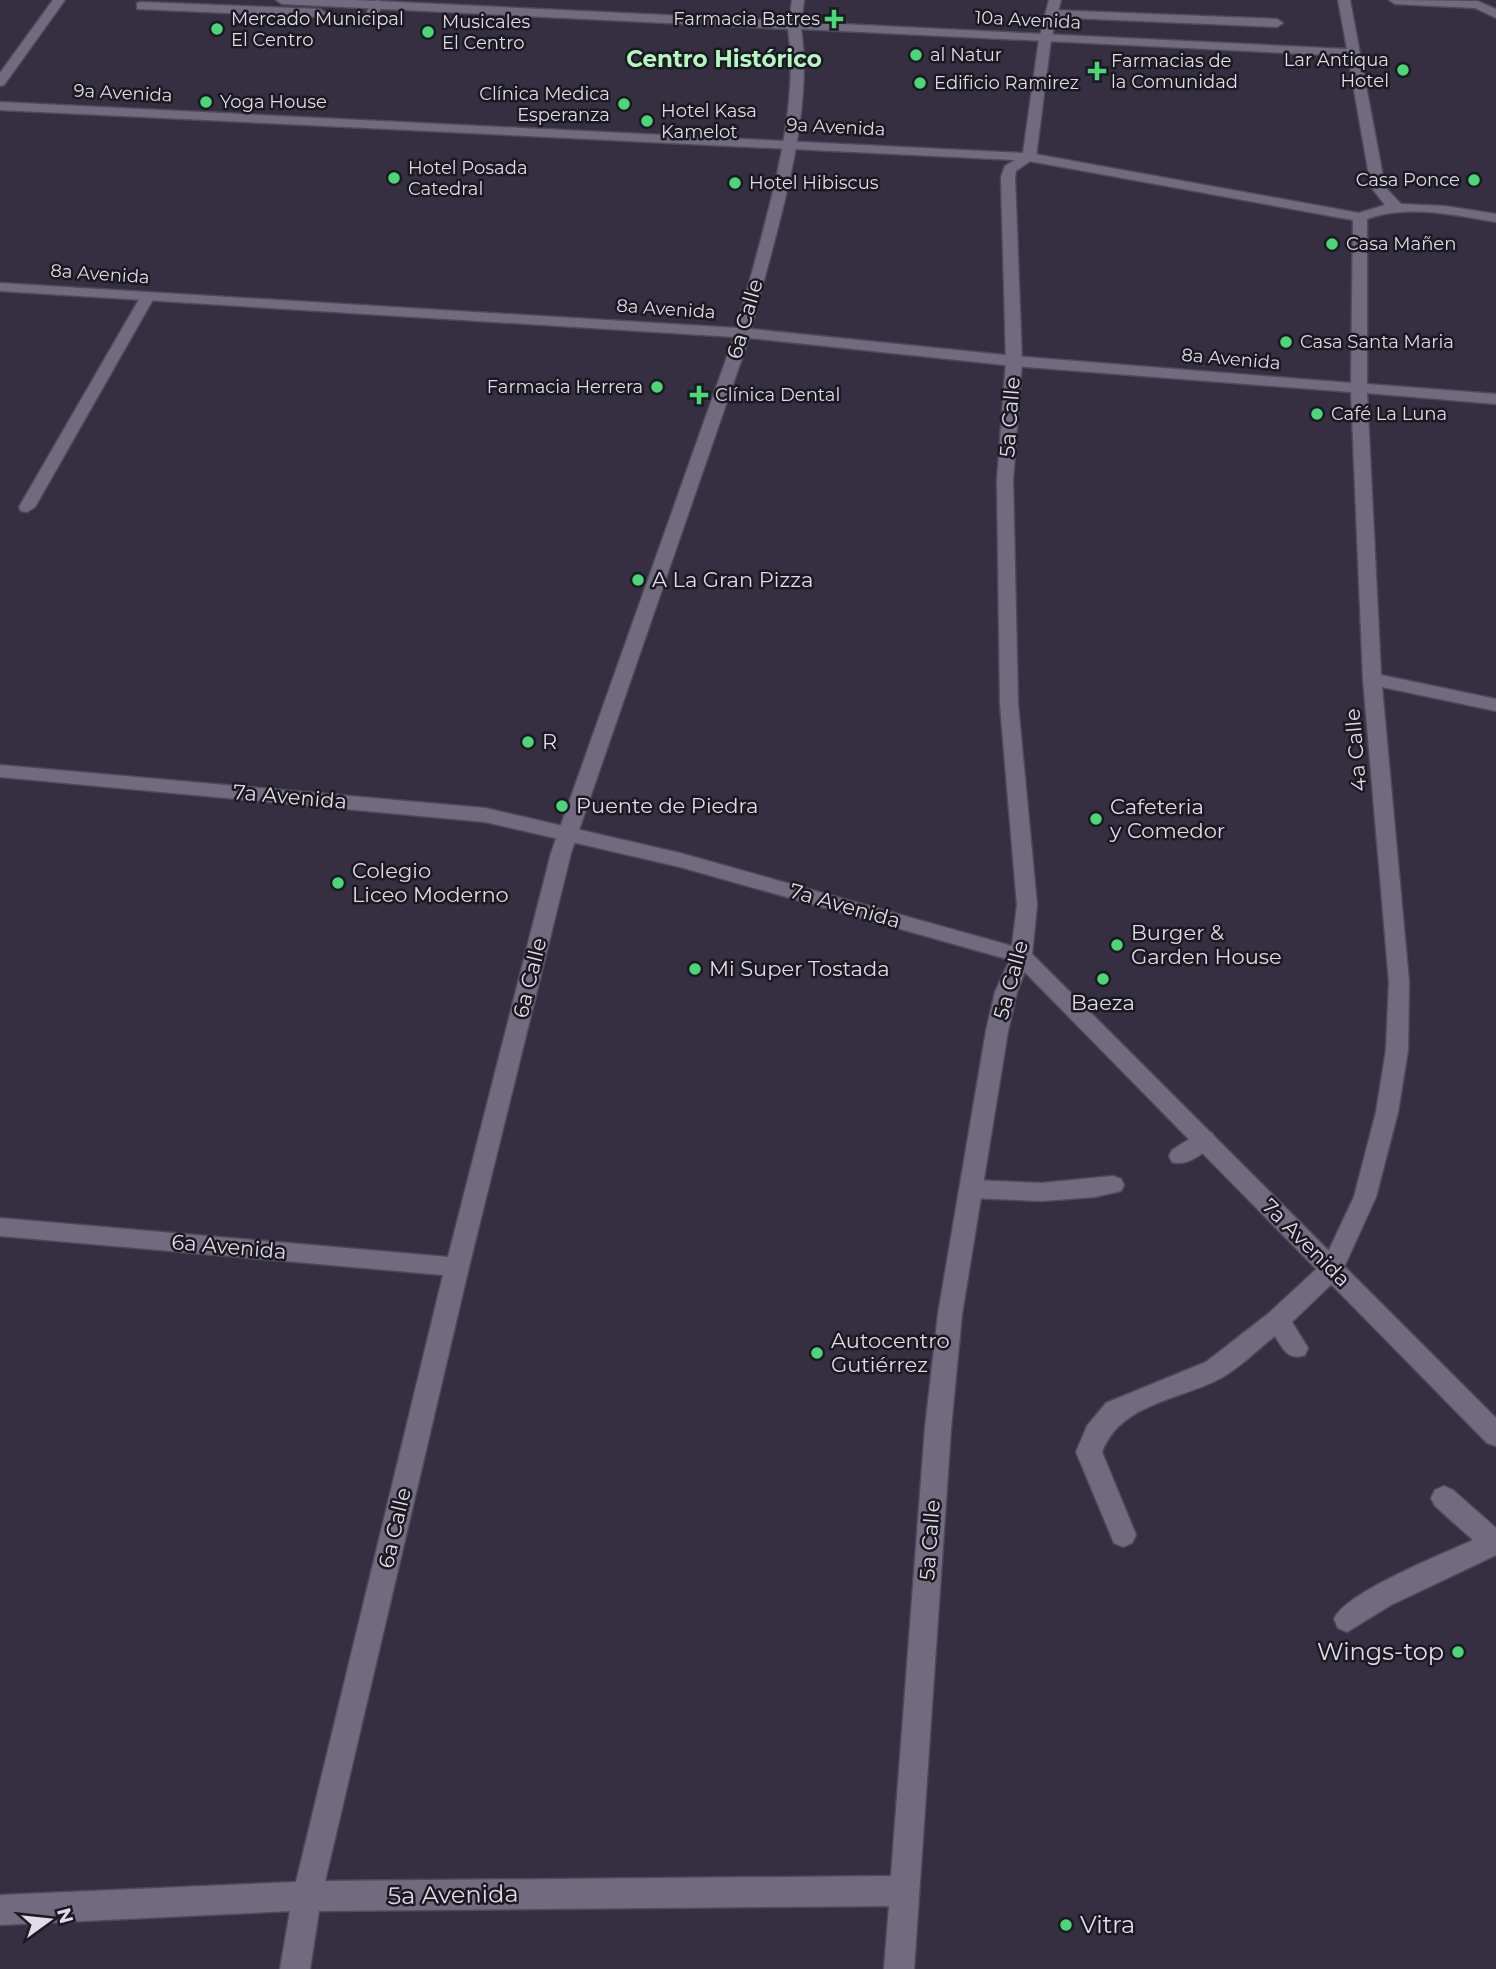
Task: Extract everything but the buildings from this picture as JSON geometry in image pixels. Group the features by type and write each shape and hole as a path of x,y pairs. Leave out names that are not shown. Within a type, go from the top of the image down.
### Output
{"street":[{"path":"0,82 59,0"},
{"name":"10a Avenida","path":"282,0 378,4 437,3 794,26 1353,53"},
{"name":"6a Calle","path":"295,1969 307,1896 457,1267 561,853 743,333 790,144 798,52 794,26 798,0"},
{"path":"1028,157 1045,39 1055,0"},
{"path":"1344,0 1378,187 1388,201 1400,209"},
{"path":"1395,0 1477,5 1496,14"},
{"path":"368,19 378,4"},
{"path":"141,6 320,13"},
{"path":"1051,14 1276,23"},
{"name":"9a Avenida","path":"0,106 1028,157 1360,217 1382,209 1400,209 1496,218"},
{"name":"5a Calle","path":"899,1969 938,1428 950,1314 997,1031 1006,992 1021,956 1027,905 1009,704 1005,480 1014,361 1008,177 1010,169 1028,157"},
{"name":"4a Calle","path":"1332,1269 1365,1197 1387,1112 1397,1051 1399,982 1372,679 1359,389 1360,217"},
{"name":"8a Avenida","path":"0,287 743,333 1014,361 1496,399"},
{"path":"27,507 148,296"},
{"path":"1372,679 1496,705"},
{"name":"7a Avenida","path":"0,771 485,815 680,860 1021,956 1496,1435"},
{"path":"1180,1156 1203,1139"},
{"path":"971,1189 1025,1193 1074,1191 1113,1185"},
{"name":"6a Avenida","path":"0,1227 457,1267"},
{"path":"1123,1535 1089,1452 1096,1434 1115,1411 1215,1368 1278,1320 1332,1269"},
{"path":"1278,1320 1296,1348"},
{"path":"1347,1619 1382,1596 1495,1542 1444,1497"},
{"name":"5a Avenida","path":"0,1910 307,1896 906,1891"}],"place":[{"name":"Farmacia Batres","path":"834,19"},
{"name":"Mercado Municipal El Centro","path":"217,29"},
{"name":"Musicales El Centro","path":"428,32"},
{"name":"al Natur","path":"916,55"},
{"name":"Lar Antiqua Hotel","path":"1403,70"},
{"name":"Farmacias de la Comunidad","path":"1097,71"},
{"name":"Edificio Ramirez","path":"920,83"},
{"name":"Yoga House","path":"206,102"},
{"name":"Clínica Medica Esperanza","path":"624,104"},
{"name":"Hotel Kasa Kamelot","path":"647,121"},
{"name":"Hotel Posada Catedral","path":"394,178"},
{"name":"Casa Ponce","path":"1474,180"},
{"name":"Hotel Hibiscus","path":"735,183"},
{"name":"Casa Mañen","path":"1332,244"},
{"name":"Casa Santa Maria","path":"1286,342"},
{"name":"Farmacia Herrera","path":"657,387"},
{"name":"Clínica Dental","path":"699,395"},
{"name":"Café La Luna","path":"1317,414"},
{"name":"A La Gran Pizza","path":"638,580"},
{"name":"R","path":"528,742"},
{"name":"Puente de Piedra","path":"562,806"},
{"name":"Cafeteria y Comedor","path":"1096,819"},
{"name":"Colegio Liceo Moderno","path":"338,883"},
{"name":"Burger & Garden House","path":"1117,945"},
{"name":"Mi Super Tostada","path":"695,969"},
{"name":"Baeza","path":"1103,979"},
{"name":"Autocentro Gutiérrez","path":"817,1353"},
{"name":"Wings-top","path":"1458,1652"},
{"name":"Vitra","path":"1066,1925"}],"district":[{"name":"Centro Histórico","path":"724,59"}]}
